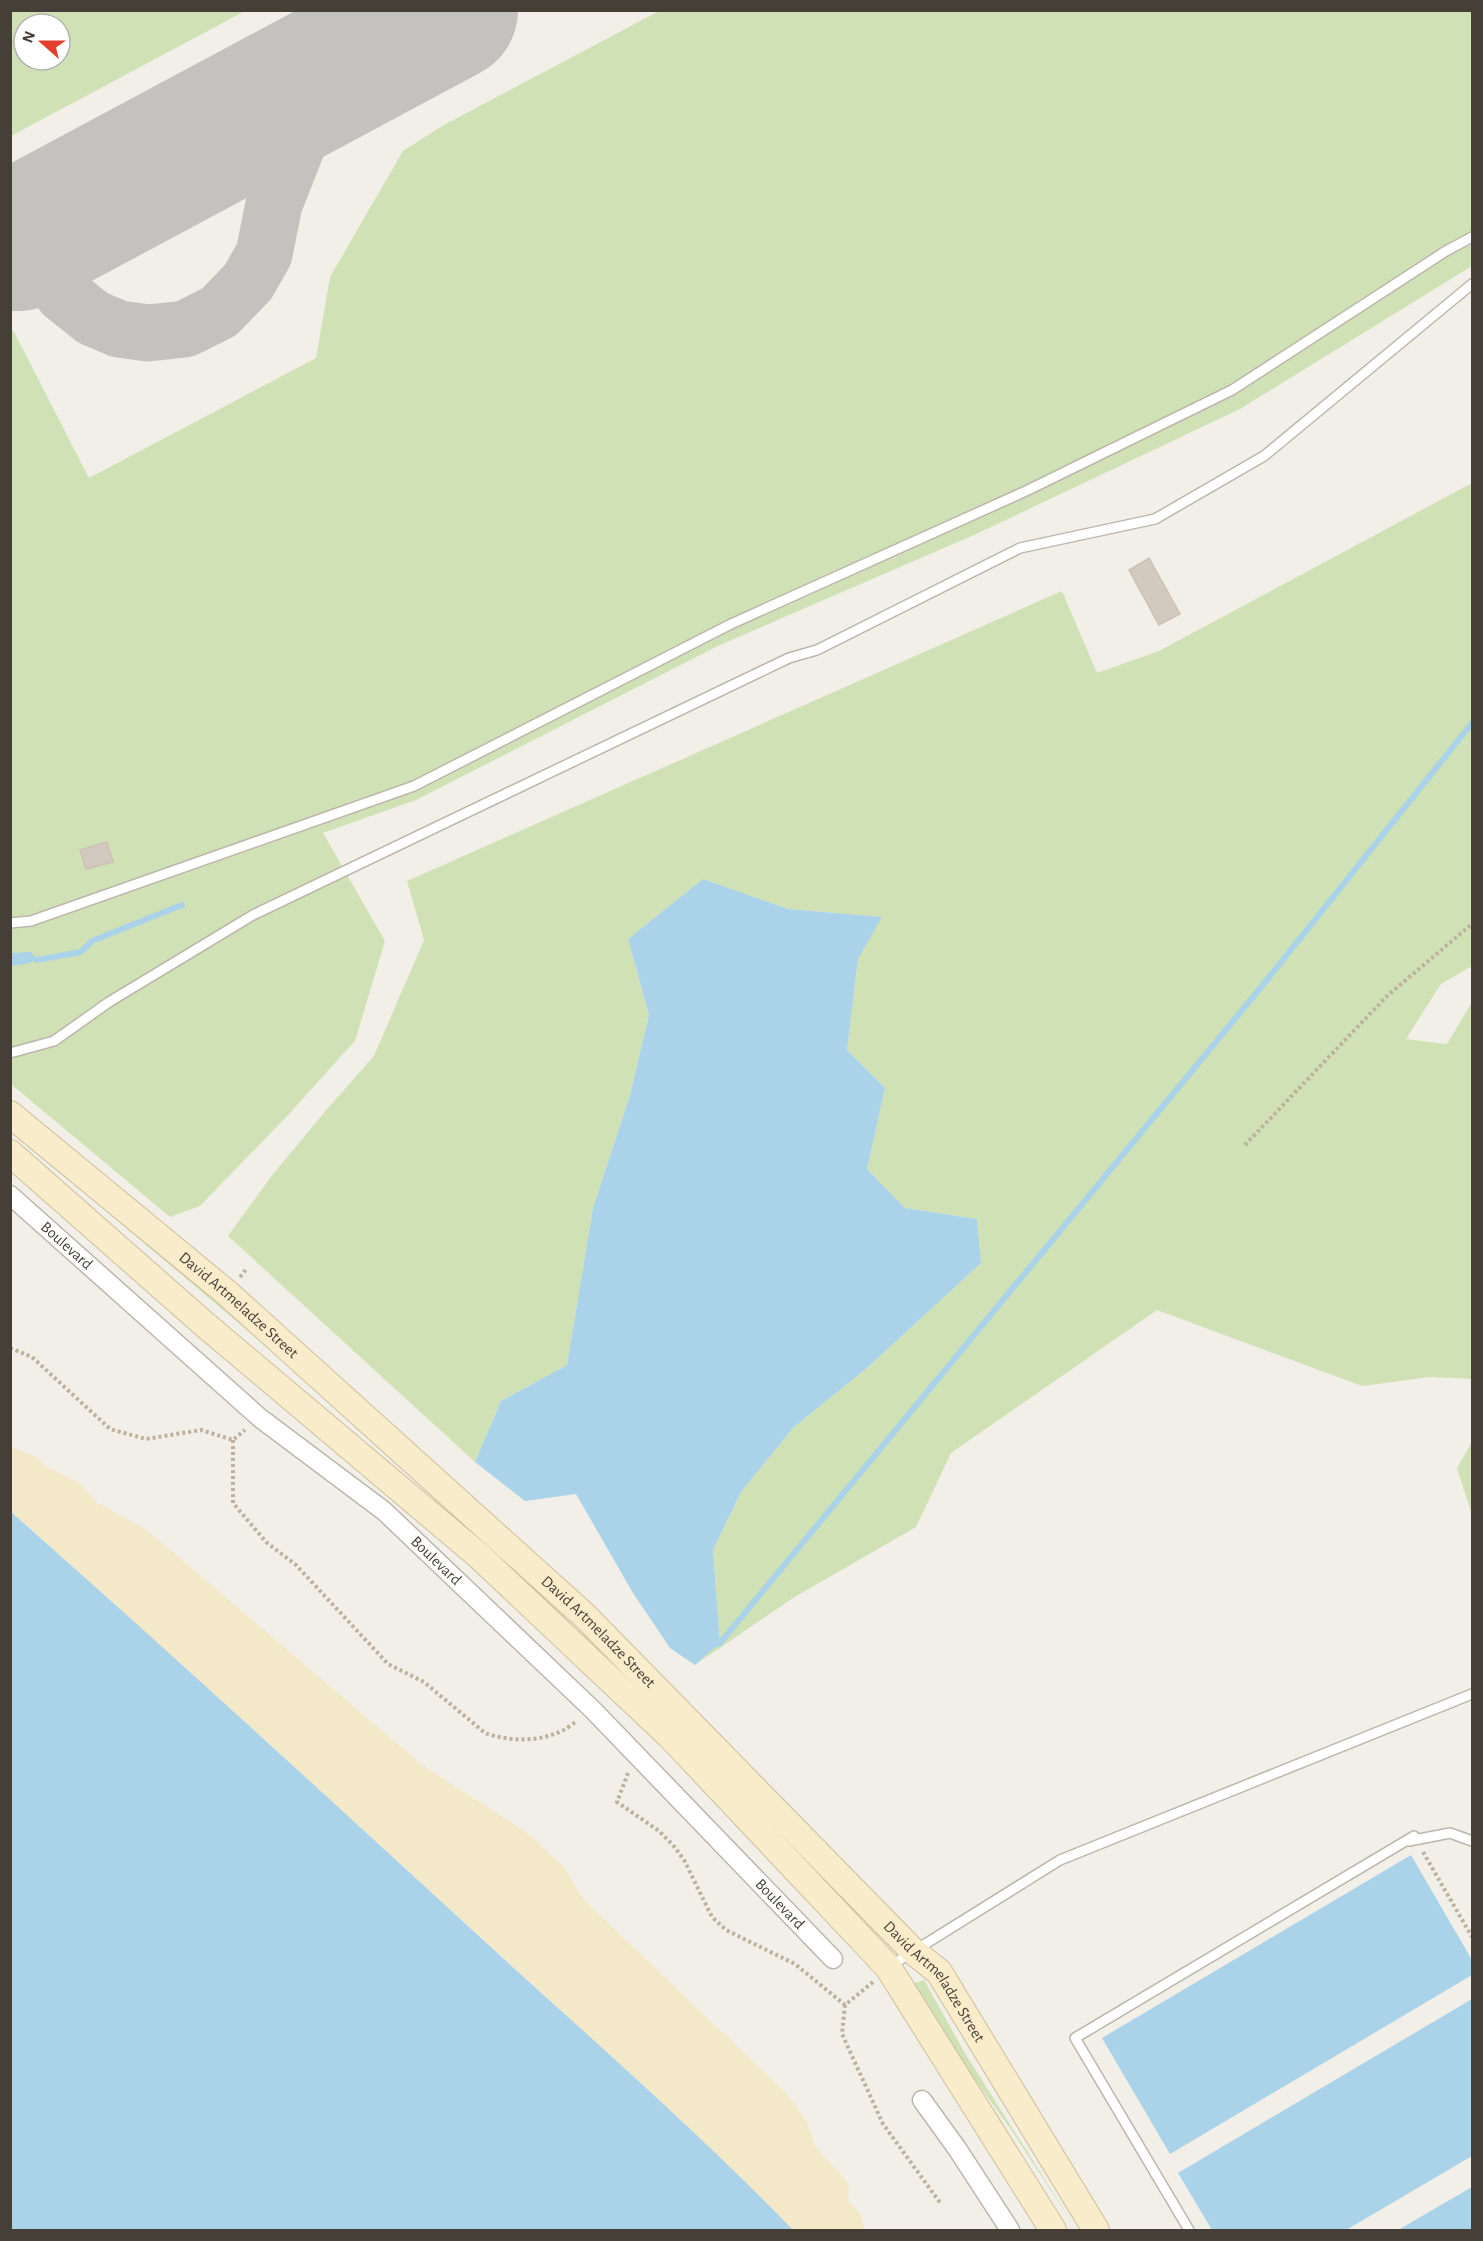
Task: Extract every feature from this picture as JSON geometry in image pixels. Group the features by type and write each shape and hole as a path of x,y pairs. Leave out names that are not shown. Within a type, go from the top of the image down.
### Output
{"street":[{"name":"David Artmeladze Street","path":"10,1114 227,1293 586,1617 914,1952 939,1972 1096,2230"},
{"name":"David Artmeladze Street","path":"10,1154 203,1323 478,1555 670,1736 888,1967 1053,2230"},
{"name":"Boulevard","path":"10,1195 260,1418 384,1511 593,1710 833,1959"},
{"path":"922,2100 1010,2230"}],"lane":[{"path":"10,923 31,921 414,786 731,624 1026,492 1232,390 1446,251 1473,237"},
{"path":"10,1053 54,1041 109,1002 253,915 789,658 817,650 1020,548 1155,519 1264,456 1473,284"},
{"path":"888,1967 1060,1860 1473,1694"},
{"path":"1414,1836 1409,1841 1450,1833 1473,1841"},
{"path":"1189,2230 1075,2038 1414,1836"}],"path":[{"path":"1245,1145 1387,996 1473,924"},
{"path":"10,1348 32,1357 110,1429 146,1439 201,1430 233,1440"},
{"path":"260,1418 233,1440 232,1503 266,1542 296,1565 388,1664 424,1682 485,1733 497,1737 534,1739 558,1733 593,1710"},
{"path":"634,1755 617,1802 659,1831 673,1845 684,1860 712,1917 726,1930 795,1964 845,2005"},
{"path":"1414,1836 1473,1937"},
{"path":"888,1967 845,2005 842,2034 883,2124 941,2204"}],"green space":[{"path":"11,10 245,11 11,136"},
{"path":"659,11 1472,11 1472,266 1240,409 974,535 720,645 416,800 323,833 385,941 355,1041 200,1206 170,1217 11,1084 11,332 13,330 89,478 316,358 330,277 403,151 442,126"},
{"path":"1472,483 1472,966 1441,984 1406,1039 1447,1044 1472,1002 1472,1379 1430,1377 1362,1386 1157,1310 951,1453 916,1527 793,1598 695,1665 720,1643 713,1550 741,1492 794,1427 867,1368 981,1263 977,1219 905,1208 867,1169 885,1088 847,1050 858,959 881,917 788,909 703,879 628,939 649,1015 630,1095 593,1208 567,1365 501,1401 475,1462 228,1236 273,1174 374,1056 424,940 407,881 1062,591 1097,673 1159,651"},
{"path":"10,1127 436,1486 540,1579 614,1648 887,1937 884,1940 641,1680 542,1584 434,1488 11,1131"},
{"path":"1472,1442 1472,1515 1457,1468"},
{"path":"924,1980 966,2055 1077,2230 1010,2128 907,1986"}],"sand":[{"path":"11,1447 37,1457 45,1466 80,1483 96,1502 148,1531 422,1765 526,1832 563,1866 584,1900 789,2096 807,2122 815,2146 849,2184 848,2201 861,2215 865,2230 793,2230 647,2089 11,1511"}],"water":[{"path":"703,879 788,909 882,917 858,959 847,1050 885,1088 867,1169 905,1208 977,1219 981,1263 867,1368 794,1427 741,1492 713,1550 720,1643 695,1665 670,1648 633,1593 576,1494 525,1501 475,1462 501,1401 567,1365 593,1208 630,1095 649,1015 628,939"},
{"path":"31,952 37,960 11,966 11,953"},
{"path":"10,1511 645,2087 793,2230 11,2230"},
{"path":"1411,1855 1472,1960 1472,1975 1170,2154 1102,2038"},
{"path":"1472,1999 1472,2156 1346,2230 1212,2230 1178,2173"},
{"path":"1472,2187 1472,2230 1398,2230"}],"building":[{"path":"1149,558 1180,614 1159,625 1129,570"},
{"path":"107,842 113,862 86,869 80,850"}],"waterway":[{"path":"713,1645 720,1643 1262,986 1472,723"},
{"path":"37,960 81,952 92,941 182,905"}],"taxiway":[{"path":"408,31 349,65 298,143 274,204 264,254 248,282 219,312 185,329 148,333 119,329 93,318 63,294 41,258 36,230 34,185 186,107 425,22"}],"runway":[{"path":"18,240 447,10"}]}
